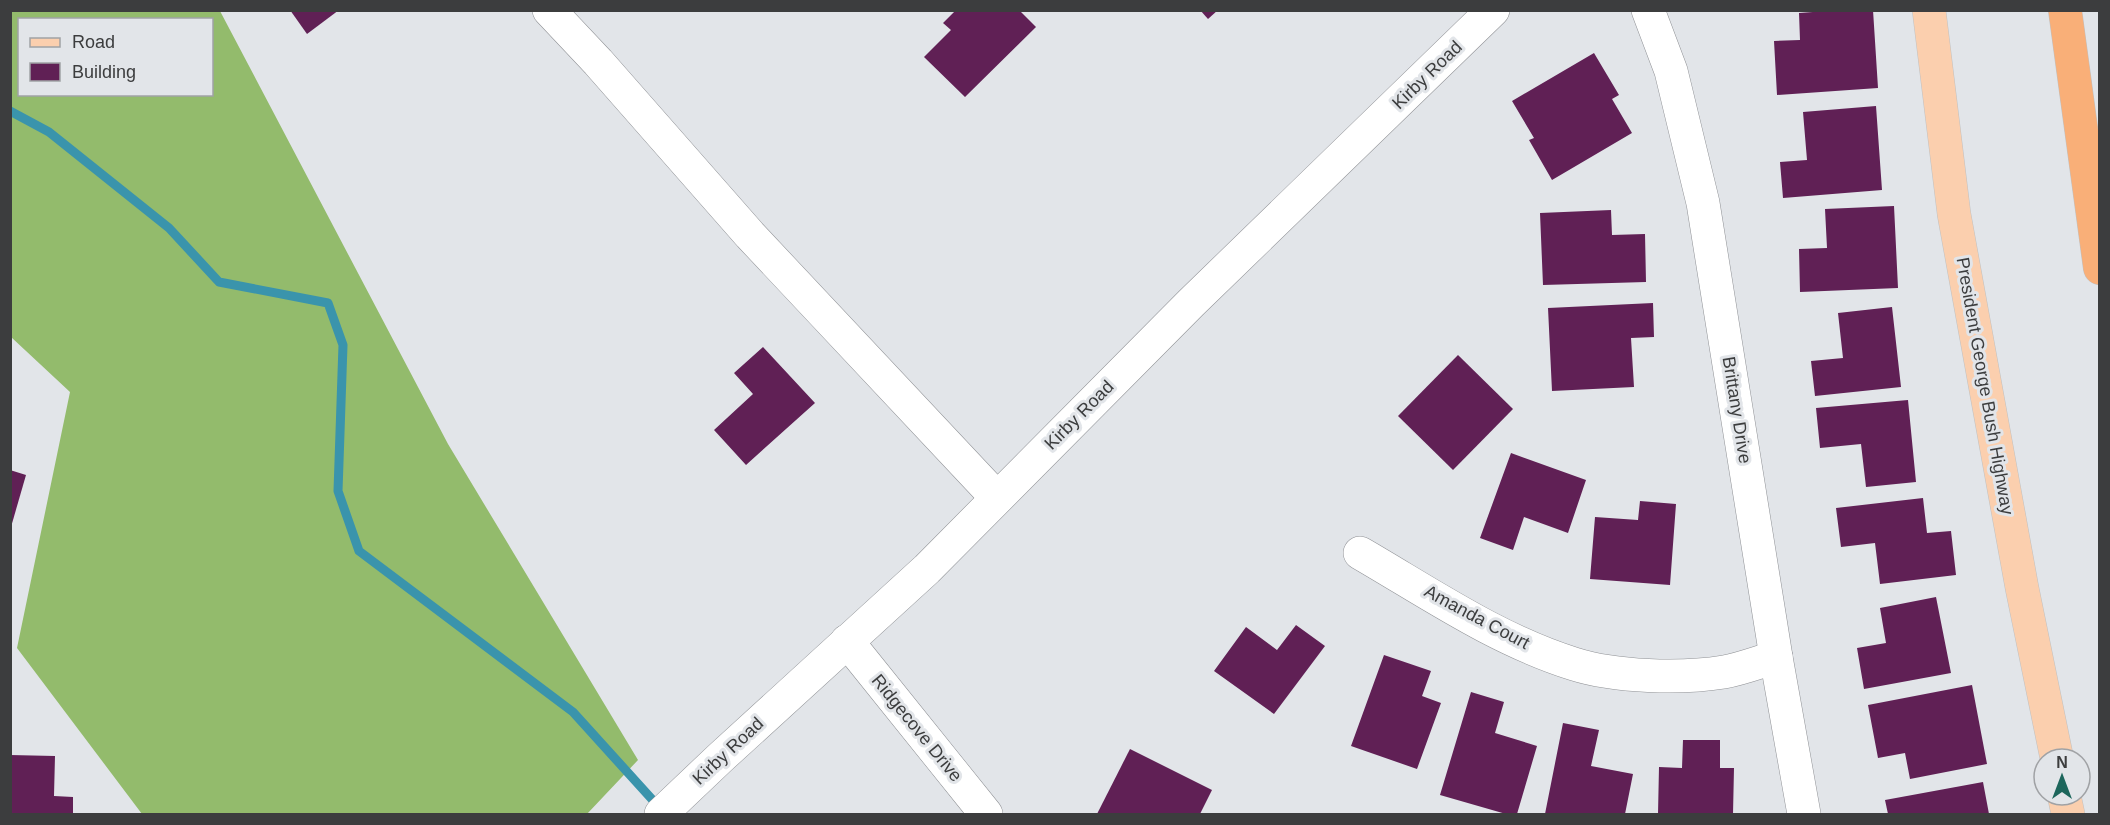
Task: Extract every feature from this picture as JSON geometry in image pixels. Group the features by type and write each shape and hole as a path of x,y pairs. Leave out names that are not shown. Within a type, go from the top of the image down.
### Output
{"highway":[{"path":"2065,10 2100,267"}],"main road":[{"name":"President George Bush Highway","path":"1929,10 1954,214 2022,588 2055,747"}],"street":[{"path":"549,10 598,62 750,235 997,498"},
{"name":"Kirby Road","path":"661,814 927,569 1191,303 1493,10"},
{"name":"Brittany Drive","path":"1648,10 1671,71 1703,203 1776,657 1804,814"},
{"name":"Amanda Court","path":"1360,553 1502,635 1575,664 1625,674 1678,676 1724,672 1776,657"},
{"name":"Ridgecove Drive","path":"847,641 986,814"}],"green space":[{"path":"10,11 220,11 448,444 638,760 587,814 142,814 17,648 70,392 11,337"}],"building":[{"path":"290,10 339,10 307,34"},
{"path":"956,10 1019,10 1036,27 965,97 924,57 951,30 943,23"},
{"path":"1200,10 1218,10 1208,19"},
{"path":"1873,10 1878,88 1777,95 1774,41 1800,40 1799,13"},
{"path":"1594,53 1619,95 1612,99 1632,133 1552,180 1529,140 1534,138 1512,101"},
{"path":"1876,106 1882,190 1783,198 1780,162 1807,160 1803,112"},
{"path":"1894,206 1898,288 1800,292 1799,249 1827,248 1825,209"},
{"path":"1611,210 1612,235 1645,234 1646,282 1543,285 1540,213"},
{"path":"1653,303 1654,337 1631,338 1634,387 1552,391 1548,308"},
{"path":"1892,307 1901,387 1815,396 1811,361 1843,358 1838,313"},
{"path":"763,347 815,403 746,465 714,430 753,394 734,373"},
{"path":"1458,355 1513,409 1453,470 1398,416"},
{"path":"1908,400 1916,482 1866,487 1861,444 1820,448 1816,408"},
{"path":"1511,453 1586,480 1568,533 1524,517 1513,550 1480,538"},
{"path":"10,470 26,475 11,527 10,527"},
{"path":"1923,498 1927,533 1951,531 1956,575 1880,584 1875,543 1841,547 1836,508"},
{"path":"1640,501 1676,504 1670,585 1590,579 1595,517 1638,520"},
{"path":"1936,597 1951,673 1864,689 1857,648 1886,643 1880,608"},
{"path":"1296,625 1325,646 1274,714 1214,671 1246,627 1277,650"},
{"path":"1384,655 1431,671 1422,696 1441,703 1417,769 1351,746"},
{"path":"1972,685 1987,764 1910,779 1905,753 1878,758 1868,705"},
{"path":"1471,692 1504,702 1495,733 1537,746 1517,814 1506,814 1440,795"},
{"path":"1563,723 1599,730 1591,766 1633,774 1625,814 1545,814"},
{"path":"1683,740 1720,740 1720,768 1734,768 1733,814 1658,814 1659,767 1682,768"},
{"path":"1130,749 1212,790 1200,814 1097,814"},
{"path":"10,755 55,756 54,796 73,797 73,814 10,814"},
{"path":"1983,782 1989,814 1888,814 1885,800"}],"waterway":[{"path":"10,111 49,132 169,228 219,282 328,303 343,345 338,491 359,551 573,712 659,807"}]}
